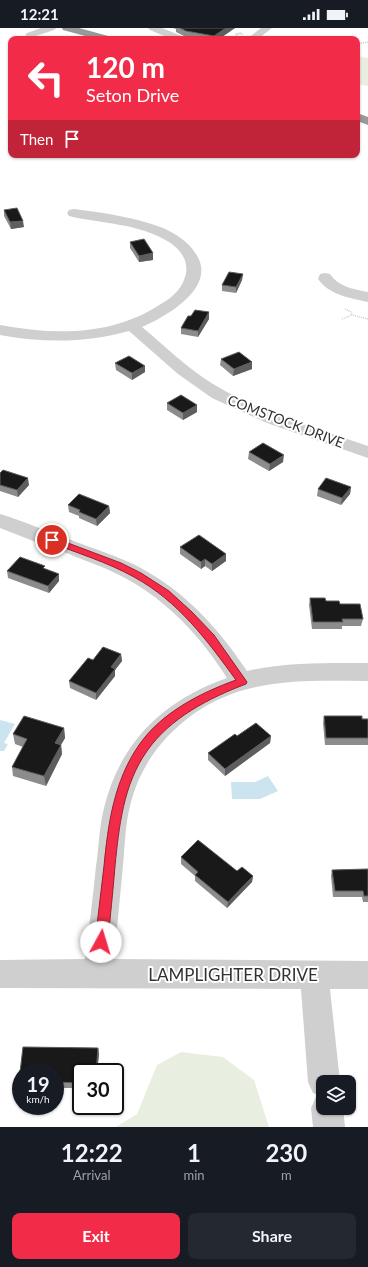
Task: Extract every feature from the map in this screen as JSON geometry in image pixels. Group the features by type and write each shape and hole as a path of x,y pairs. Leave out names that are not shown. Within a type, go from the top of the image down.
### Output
{"highway":[{"path":"67,28 104,36"},
{"path":"86,28 108,36"}],"street":[{"path":"30,35 51,28"},
{"path":"153,28 173,36"},
{"path":"256,36 267,28"},
{"path":"0,330 44,336 78,336 132,326 166,309 181,297 190,285 194,266 189,253 179,243 161,233 127,222 74,213"},
{"path":"325,277 331,285 368,298"},
{"name":"COMSTOCK DRIVE","path":"132,326 179,367 218,393 244,407 270,418 368,452"},
{"path":"0,521 118,565 150,582 166,594 198,623 221,650 242,682"},
{"path":"98,973 114,820 121,793 142,749 151,738 162,726 180,712 219,690 242,682 286,674 368,672"},
{"name":"LAMPLIGHTER DRIVE","path":"0,974 28,975 98,973 368,975"},
{"path":"314,974 323,1075"},
{"path":"328,1115 329,1127"}],"path":[{"path":"233,32 238,34 235,36"},
{"path":"345,309 351,312 352,315"},
{"path":"342,319 352,315 368,319"}],"green space":[{"path":"360,57 368,58 368,86 360,85"},
{"path":"181,1052 223,1057 254,1080 269,1127 116,1127 137,1114 157,1065"}],"water":[{"path":"0,720 15,724 4,743 8,744 4,751 0,751"},
{"path":"268,776 278,791 260,799 232,799 231,782 255,782"}],"building":[{"path":"180,28 226,28 214,36 186,31"},
{"path":"17,208 23,221 10,222 4,210"},
{"path":"144,239 153,253 139,256 130,242"},
{"path":"229,272 243,274 236,287 222,285"},
{"path":"195,310 209,312 198,331 181,328 188,316 191,316"},
{"path":"239,352 252,362 234,369 221,359"},
{"path":"129,356 145,366 132,373 115,363"},
{"path":"181,395 197,405 183,413 167,403"},
{"path":"263,443 284,455 270,464 249,452"},
{"path":"3,470 28,478 17,490 0,485 0,473"},
{"path":"326,478 351,487 342,498 318,489"},
{"path":"79,494 109,506 96,519 79,512 80,510 68,505"},
{"path":"199,535 226,554 212,564 205,559 201,562 180,547"},
{"path":"20,557 45,566 43,568 59,574 48,586 7,571"},
{"path":"310,598 325,598 326,601 339,601 340,604 360,604 363,619 342,619 343,622 313,622"},
{"path":"103,647 121,654 111,667 115,669 96,693 69,681 88,658 93,660"},
{"path":"24,716 64,728 55,743 61,745 44,776 12,767 27,739 13,734"},
{"path":"324,716 362,716 362,719 368,719 368,738 326,738"},
{"path":"256,723 271,736 225,769 208,753 235,734 237,736"},
{"path":"198,840 237,871 242,867 253,876 228,902 195,875 198,872 181,857"},
{"path":"368,869 368,896 364,896 363,891 335,891 332,870"},
{"path":"23,1047 98,1048 97,1063 72,1063 72,1083 64,1082 64,1063 21,1063"}],"route":[{"path":"52,540 118,565 150,582 189,614 221,650 242,682 219,690 180,712 162,726 142,749 121,793 114,820 101,942"}]}
